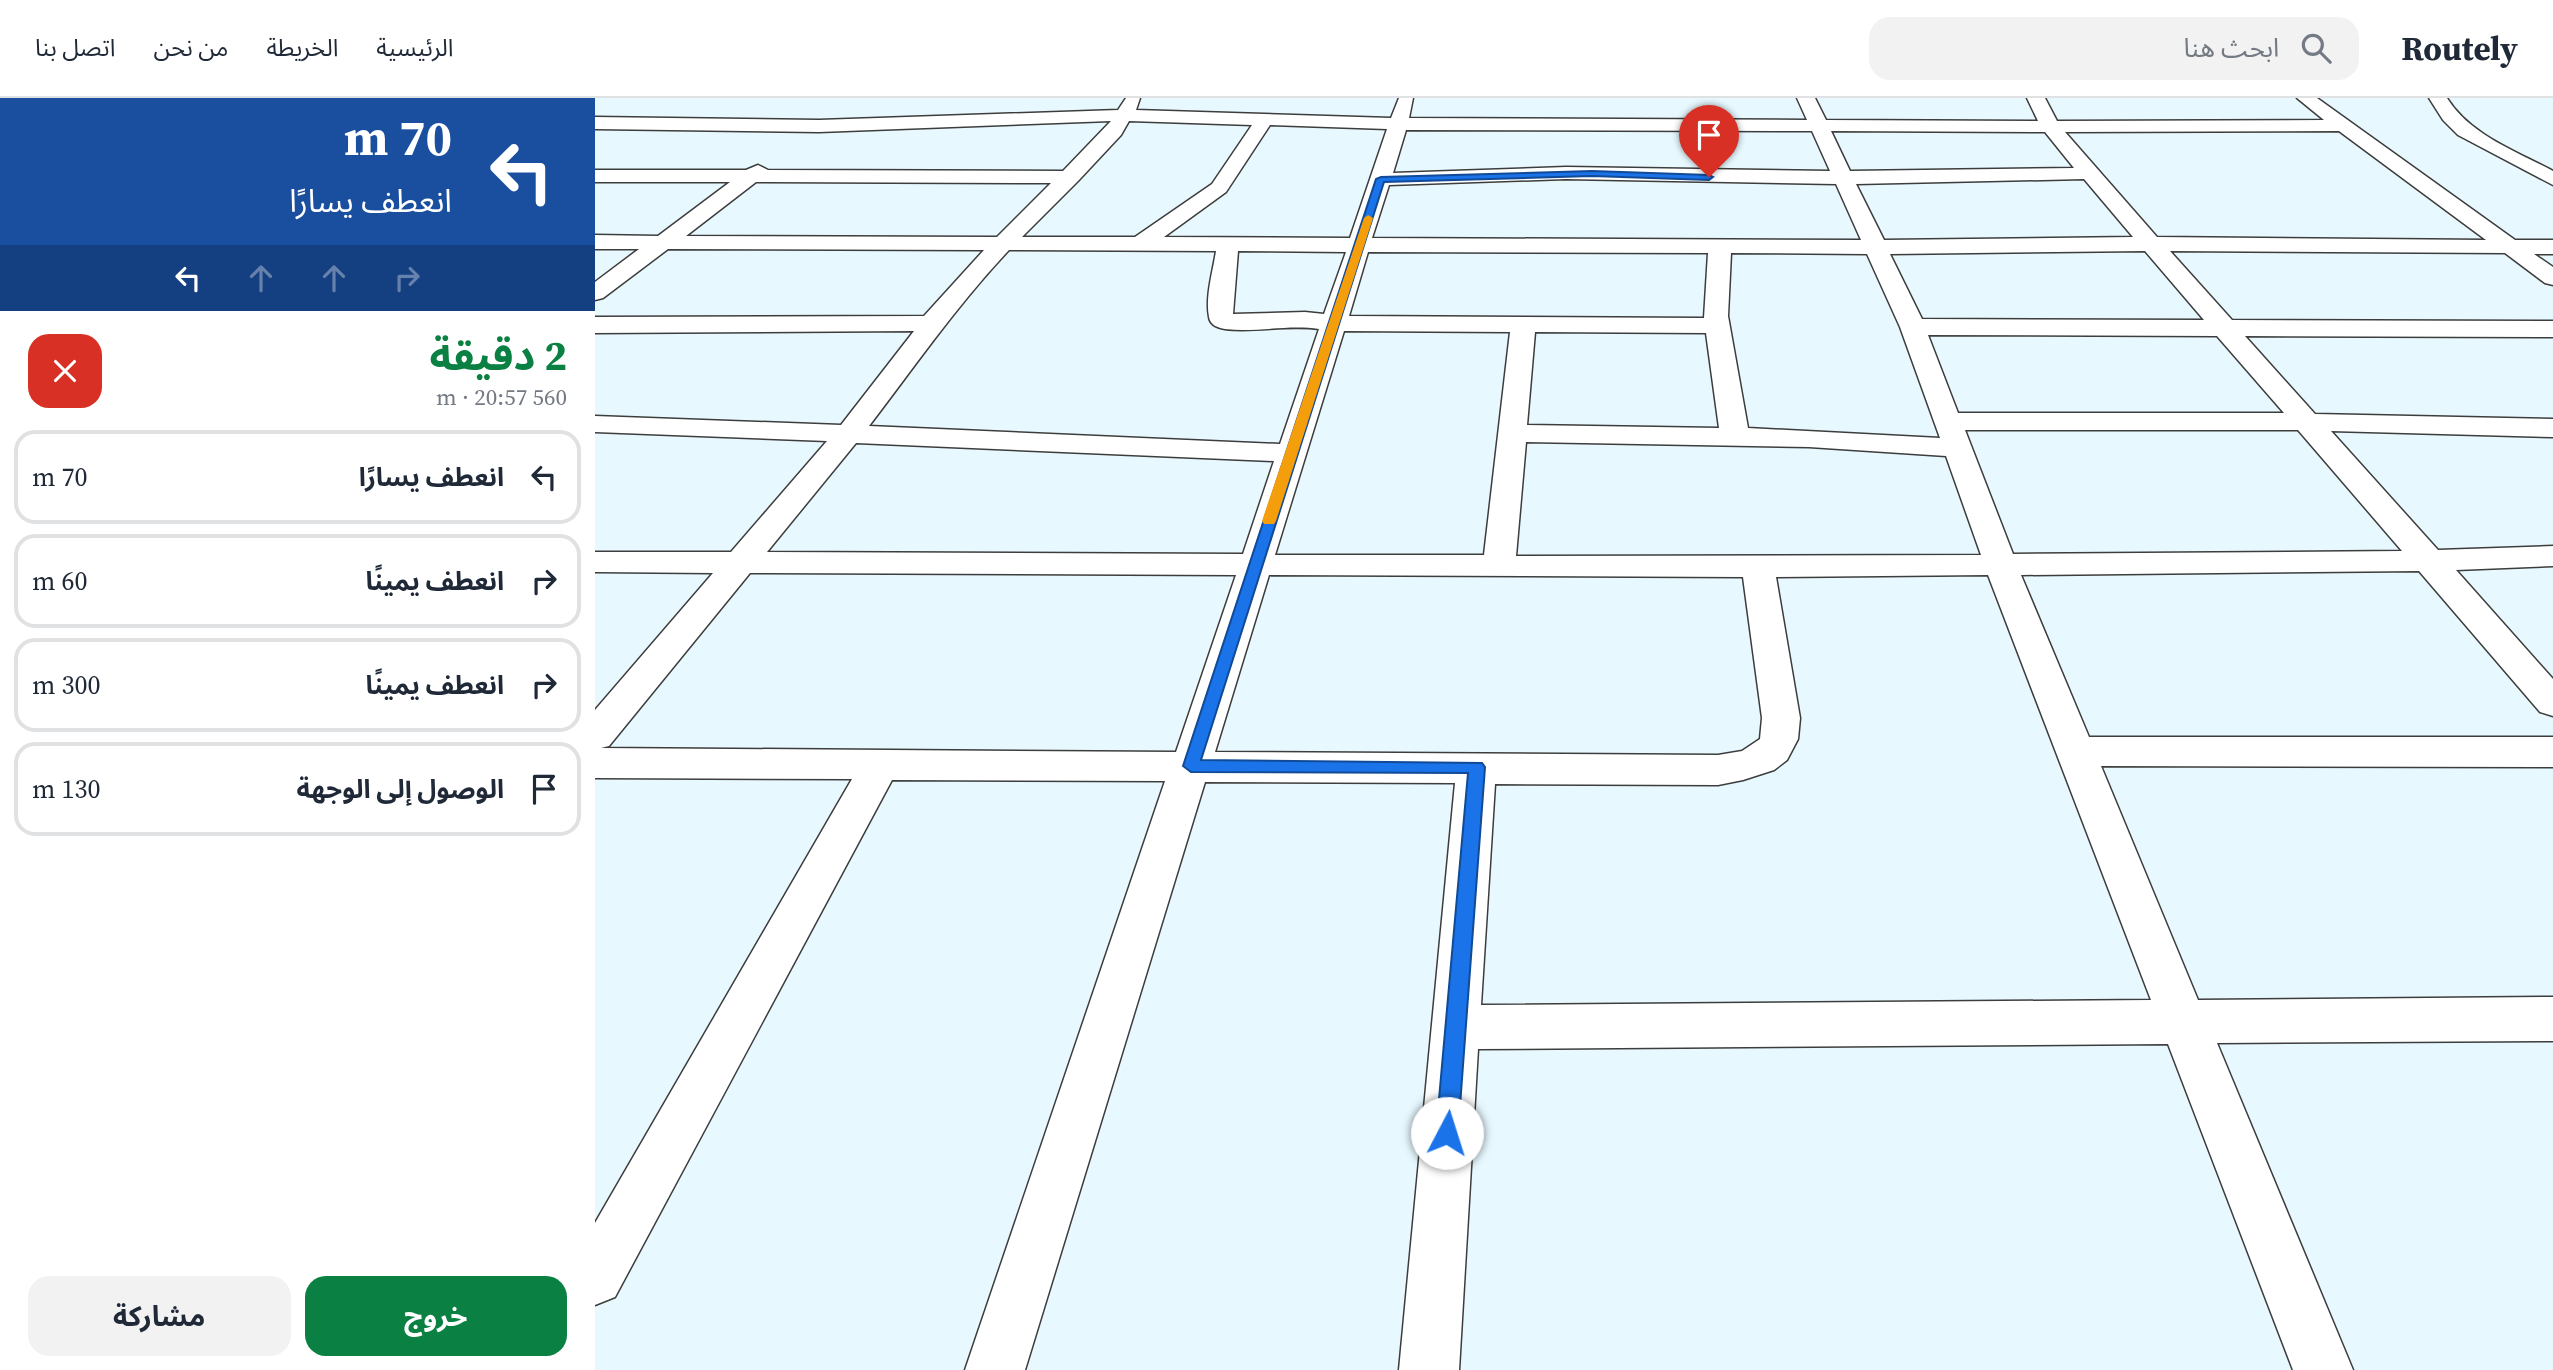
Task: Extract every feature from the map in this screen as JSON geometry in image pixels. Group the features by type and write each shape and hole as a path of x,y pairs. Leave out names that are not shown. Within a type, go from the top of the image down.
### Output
{"street":[{"path":"2036,98 2050,126 2089,173 2553,703"},
{"path":"2305,98 2553,278"},
{"path":"2438,98 2449,116 2465,131 2553,179"},
{"path":"796,142 845,105"},
{"path":"595,123 819,126 1130,107 1264,121 1403,111 1544,124 1813,112 2050,126 2340,125"},
{"path":"595,736 849,433 918,345 931,323 1071,177 1130,107"},
{"path":"995,1370 1403,111"},
{"path":"1813,112 1913,327 2001,566 2323,1370"},
{"path":"1142,243 1219,188 1264,121"},
{"path":"1544,124 1548,174"},
{"path":"595,293 774,159"},
{"path":"1381,179 1548,174 1939,178 2089,173"},
{"path":"595,176 1071,177"},
{"path":"595,242 1720,247 2152,244 2553,247"},
{"path":"1228,243 1221,298 1222,321 1305,319 1333,323 1717,326"},
{"path":"1720,247 1716,277 1717,326 1735,436"},
{"path":"595,325 931,323"},
{"path":"1499,567 1523,325"},
{"path":"1913,327 2553,328"},
{"path":"1512,433 1857,440 1952,434 2307,422 2553,428"},
{"path":"595,424 1293,453"},
{"path":"595,562 1758,567 2428,561 2553,556"},
{"path":"595,763 1718,770 1748,765 1769,754 1778,742 1781,718 1758,567"},
{"path":"2075,751 2553,752"},
{"path":"595,1278 881,764"},
{"path":"1429,1370 1476,767"},
{"path":"1455,1027 2553,1019"}],"slow traffic":[{"path":"1269,521 1368,218"}],"route":[{"path":"1447,1133 1476,767 1191,766 1381,179 1592,173 1709,177"}]}
